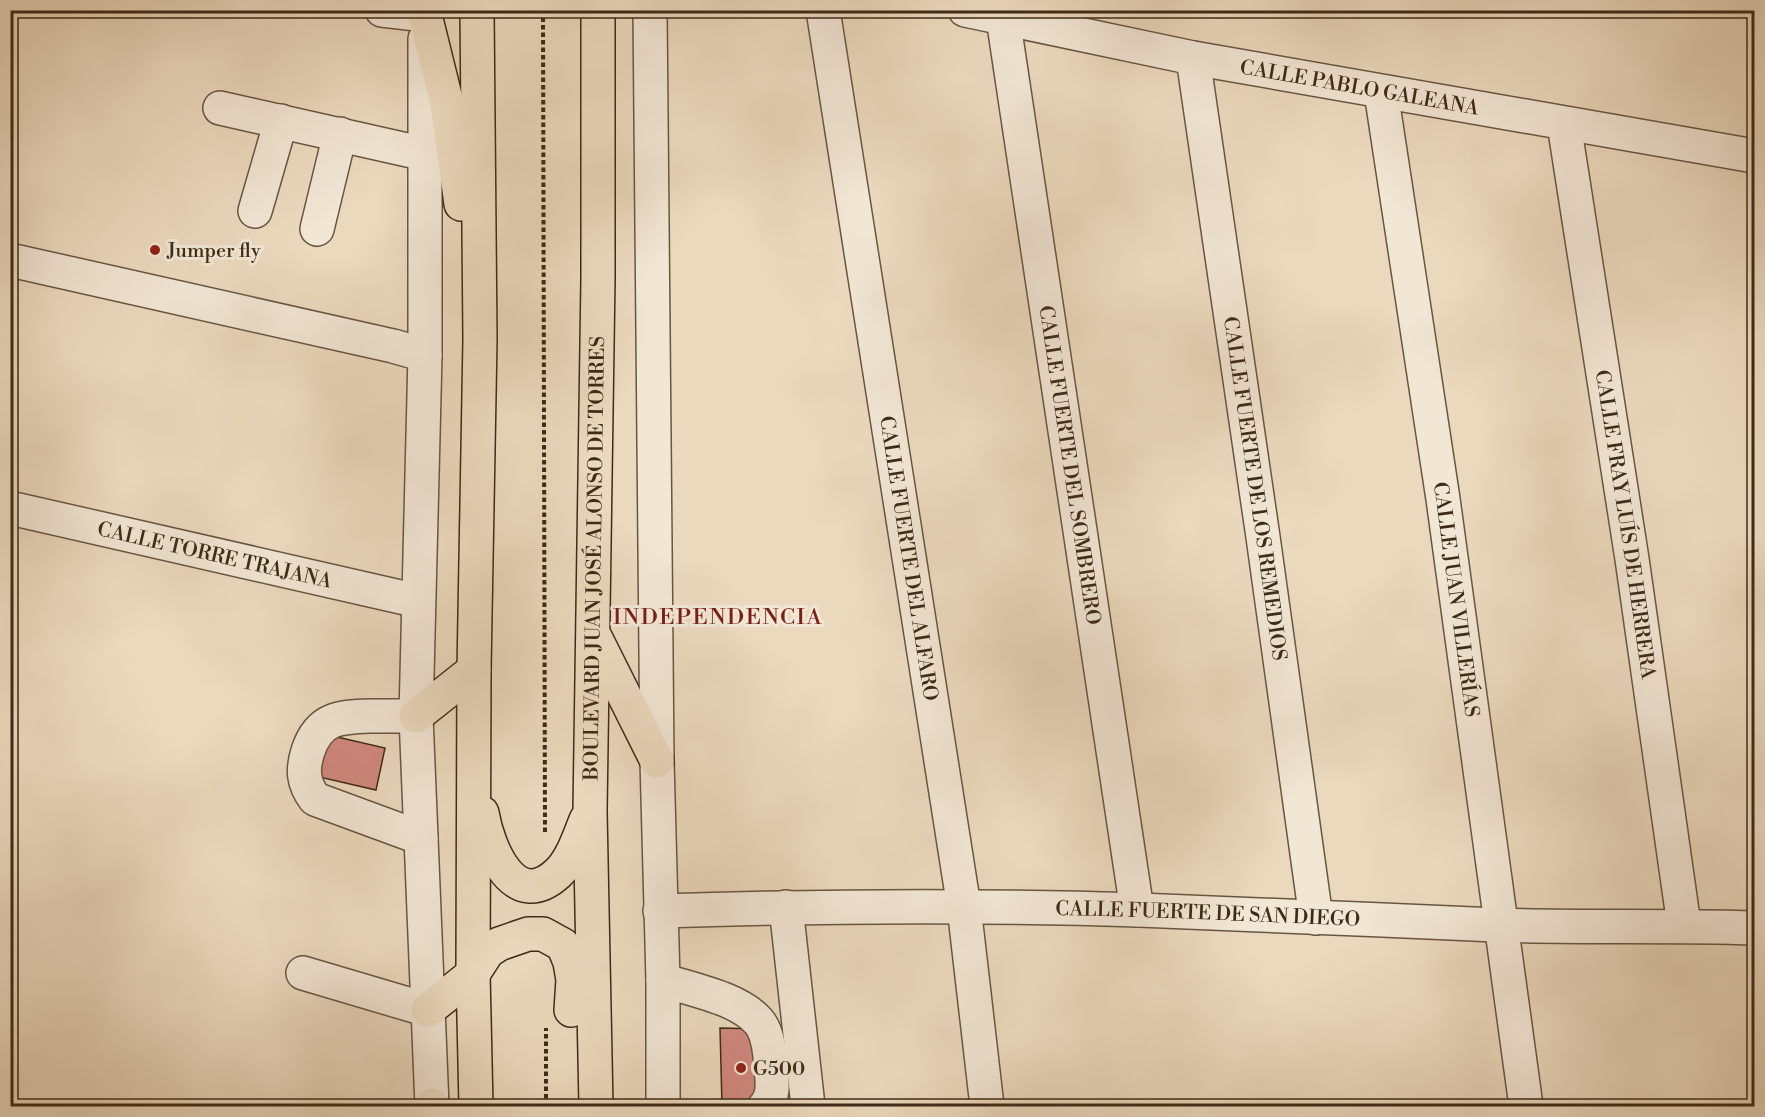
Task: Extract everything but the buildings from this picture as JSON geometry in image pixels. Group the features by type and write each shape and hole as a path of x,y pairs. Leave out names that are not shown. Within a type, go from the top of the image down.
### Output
{"main road":[{"path":"476,1107 473,974 474,670 480,339 477,10"},
{"name":"BOULEVARD JUAN JOSÉ ALONSO DE TORRES","path":"596,1107 590,811 598,278 598,10"},
{"path":"425,13 447,104 480,339"},
{"path":"593,634 657,761"},
{"path":"416,716 474,670"},
{"path":"474,763 484,822 492,846 506,873 515,881 534,885 545,882 565,865 590,811"},
{"path":"428,1010 473,974 488,951 499,944 520,937 543,934 563,945 570,962 573,980 571,1000 573,1066 576,1086 584,1107"}],"street":[{"path":"382,10 425,13 425,356 416,716 432,1106"},
{"path":"650,10 657,761 663,980 663,1107"},
{"name":"CALLE FUERTE DEL ALFARO","path":"823,10 964,907 987,1107"},
{"name":"CALLE PABLO GALEANA","path":"965,10 1193,58 1381,93 1755,156"},
{"name":"CALLE FUERTE DEL SOMBRERO","path":"1003,18 1137,910"},
{"name":"CALLE FUERTE DE LOS REMEDIOS","path":"1193,58 1260,513 1316,918"},
{"name":"CALLE JUAN VILLERÍAS","path":"1381,93 1443,499 1526,1107"},
{"path":"220,108 425,154"},
{"path":"255,211 281,121"},
{"name":"CALLE FRAY LUÍS DE HERRERA","path":"1564,124 1632,559 1684,925"},
{"path":"317,229 340,135"},
{"path":"10,260 382,344 425,356"},
{"name":"CALLE TORRE TRAJANA","path":"10,508 418,602"},
{"path":"416,716 345,717 330,721 312,738 304,764 304,777 315,799 422,838"},
{"path":"786,907 808,1107"},
{"name":"CALLE FUERTE DE SAN DIEGO","path":"660,911 786,907 964,907 1137,910 1501,925 1684,925 1755,928"},
{"path":"303,973 428,1010"},
{"path":"663,980 734,1003 759,1022 766,1040 772,1084 772,1094 765,1107"}],"path":[{"path":"543,10 545,882"},
{"path":"546,1027 546,1107"}],"place":[{"name":"Jumper fly","path":"155,250"},
{"name":"G500","path":"741,1068"}],"district":[{"name":"INDEPENDENCIA","path":"718,616"}]}
